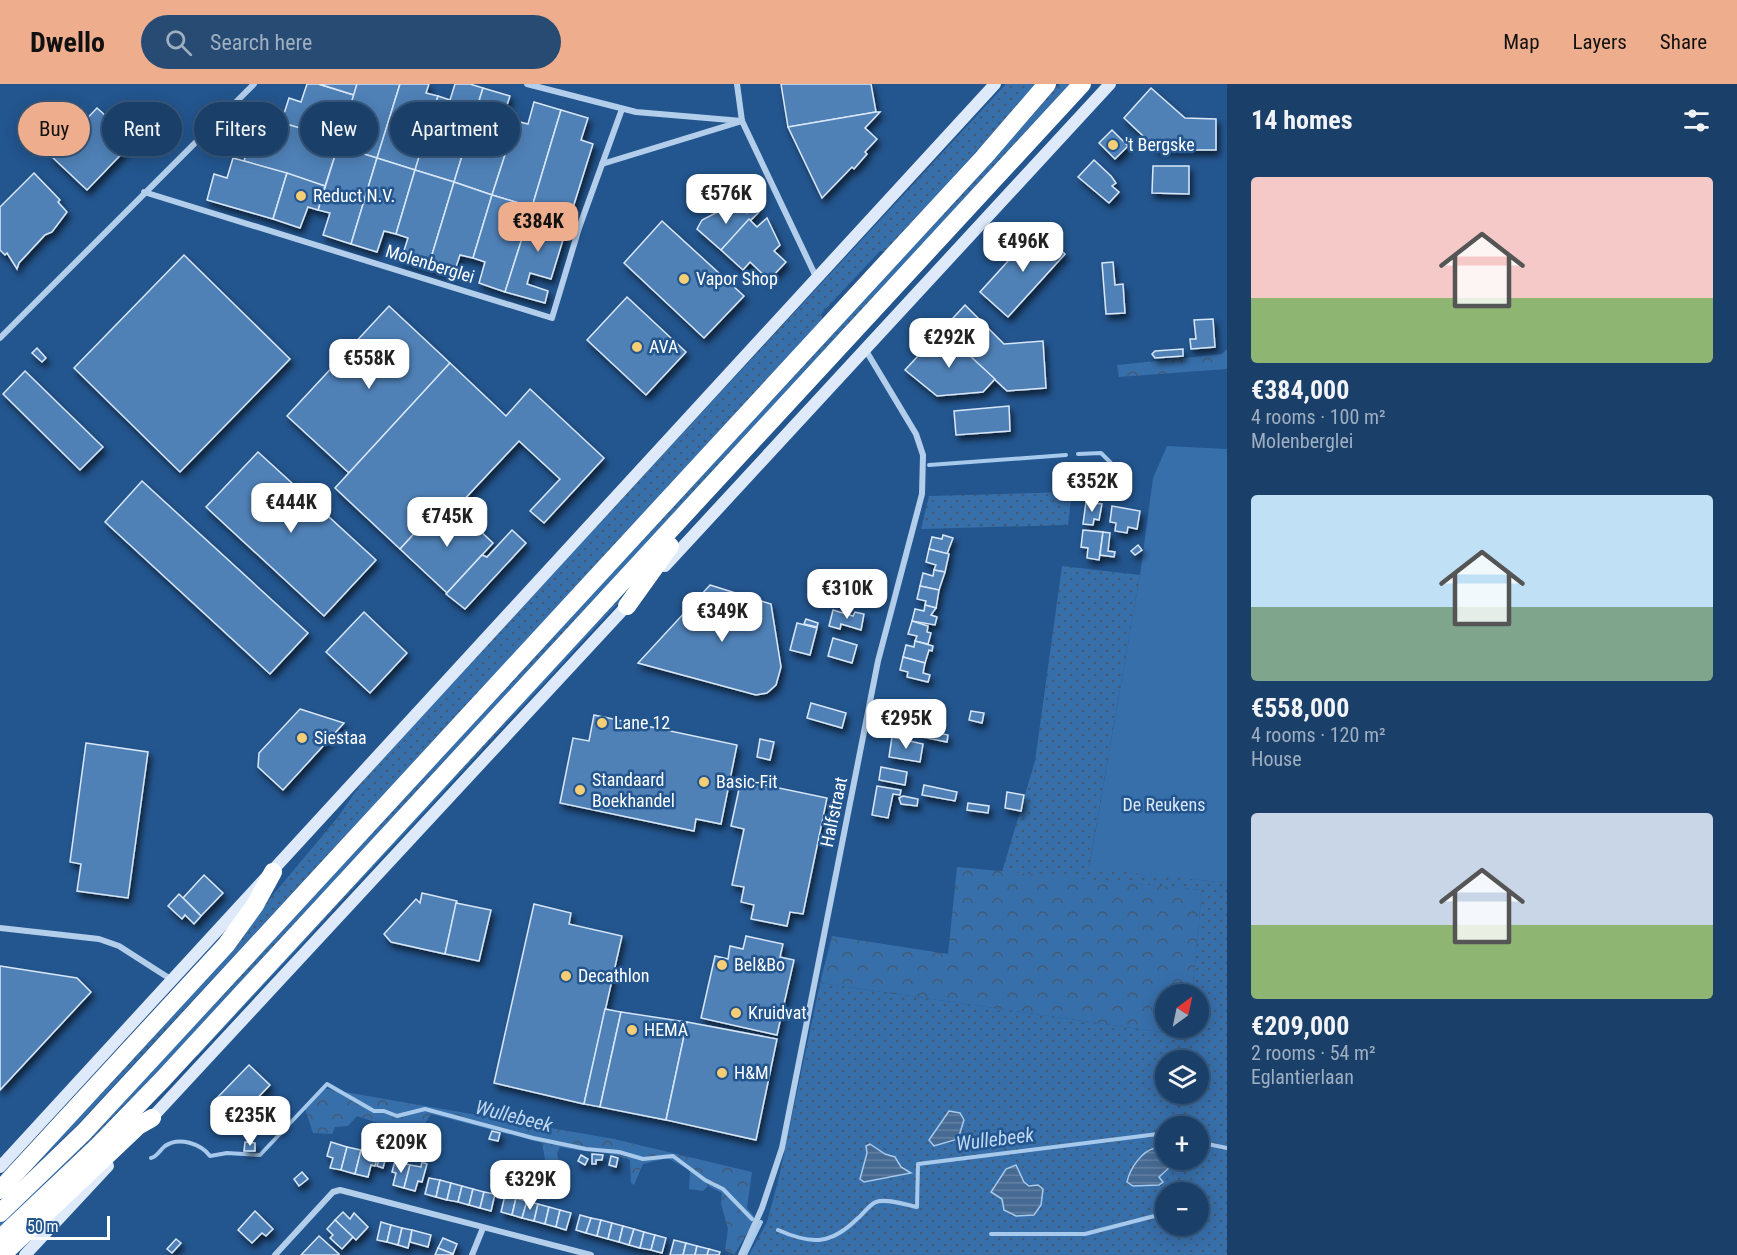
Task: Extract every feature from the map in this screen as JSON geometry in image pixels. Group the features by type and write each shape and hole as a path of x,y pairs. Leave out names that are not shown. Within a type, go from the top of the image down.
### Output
{"highway":[{"path":"0,1213 84,1132 139,1073 1000,139 1047,84"},
{"path":"0,1239 98,1146 163,1079 1082,84"},
{"path":"627,606 674,540 691,507"},
{"path":"0,1190 226,945 255,905 273,872"},
{"path":"2,1255 138,1126 152,1118"}],"main road":[{"path":"0,1167 995,84"},
{"path":"25,1255 1110,84"}],"street":[{"path":"0,338 254,84"},
{"path":"526,84 636,112 742,121"},
{"path":"737,84 742,121 817,279"},
{"name":"Molenberglei","path":"144,192 552,318 622,109"},
{"path":"602,164 742,121"},
{"name":"Halfstraat","path":"741,1255 762,1208 782,1148 878,660 922,494 922,454 916,434 864,349"},
{"path":"0,928 99,939 119,946 172,980"},
{"path":"275,1255 333,1192 340,1191 591,1255"},
{"path":"472,1255 483,1228"}],"green space":[{"path":"1006,84 1036,84 887,251 880,251 821,314 823,320 79,1123 19,1181 217,962 338,817 369,772"},
{"path":"1060,84 1073,84 135,1100 0,1230 0,1222 109,1116"},
{"path":"1227,349 1227,369 1119,377 1117,365 1222,354"},
{"name":"De Reukens","path":"1167,446 1227,449 1227,883 1089,868 1140,575 1153,478"},
{"path":"1072,492 1068,525 921,529 929,496"},
{"path":"1062,566 1140,575 1089,867 1227,883 1227,1255 749,1255 767,1222 779,1177 820,983 1155,1031 1155,1038 1209,1038 1209,984 1193,984 1202,890 1002,872 1035,761"},
{"path":"617,596 621,600 198,1056 196,1054"},
{"path":"957,867 1202,890 1193,984 1155,984 1155,1031 820,983 832,936 948,954"},
{"path":"322,1088 614,1139 752,1172 747,1208 754,1216 751,1227 734,1255 725,1250 728,1229 721,1204 722,1193 708,1186 703,1191 689,1189 690,1170 667,1158 643,1164 634,1185 631,1183 630,1160 614,1155 560,1147 557,1153 561,1167 549,1200 537,1197 536,1194 545,1159 542,1143 431,1114 418,1135 411,1140 381,1124 357,1116 348,1126 335,1127 332,1134 313,1133 304,1106"}],"shaded area":[{"path":"949,1111 960,1113 964,1120 958,1139 934,1146 929,1140"},
{"path":"870,1144 885,1154 895,1157 901,1167 911,1173 864,1182 860,1179 867,1153 866,1146"},
{"path":"1155,1148 1155,1170 1167,1170 1159,1177 1163,1182 1155,1182 1155,1185 1133,1186 1127,1182 1131,1171 1137,1161"},
{"path":"1016,1165 1024,1182 1029,1186 1038,1185 1043,1189 1041,1205 1034,1215 1016,1216 1004,1210 1002,1199 991,1192 1006,1169"}],"building":[{"path":"307,84 318,84 354,95 352,102 301,102"},
{"path":"319,84 357,84 354,95"},
{"path":"357,84 400,84 394,102 390,102 390,116 378,155 378,102 351,102"},
{"path":"400,84 429,84 426,93 438,96 436,102 394,102"},
{"path":"455,84 470,84 483,88 479,102 436,102 438,96 450,100"},
{"path":"781,84 871,84 876,112 788,127"},
{"path":"483,88 510,96 508,102 479,102"},
{"path":"1151,88 1185,118 1216,119 1216,150 1158,150 1124,118"},
{"path":"289,98 301,102 300,128 288,125"},
{"path":"534,102 561,110 532,207 492,195 505,156 520,156 520,122 528,124"},
{"path":"97,108 102,112 102,156 120,156 87,190 51,156 90,156 90,115"},
{"path":"561,110 588,118 581,140 593,144 570,217 532,207"},
{"path":"880,112 865,128 877,139 854,169 852,167 822,198 788,127"},
{"path":"390,116 390,156 419,156 415,170 377,158"},
{"path":"288,124 300,128 300,156 335,156 325,186 244,161 245,156 288,156"},
{"name":"'t Bergske","path":"1112,130 1128,146 1115,159 1099,143"},
{"path":"335,156 377,158 351,244 323,235 330,213 318,210"},
{"path":"419,156 462,156 454,182 415,170"},
{"path":"462,156 505,156 492,195 454,182"},
{"path":"233,158 287,173 273,219 207,200 214,174 227,178"},
{"path":"377,158 415,170 396,234 384,231 377,252 351,244"},
{"path":"1094,160 1116,183 1112,186 1119,192 1109,203 1078,177"},
{"path":"1153,166 1189,166 1189,194 1152,193"},
{"path":"415,170 454,182 428,268 401,260 408,238 396,234"},
{"path":"34,173 60,200 58,202 67,212 52,232 45,235 19,263 17,269 7,253 5,255 0,250 0,207"},
{"name":"Reduct N.V.","path":"287,173 325,186 318,210 308,207 300,228 273,219"},
{"path":"454,182 492,195 473,258 460,255 453,276 428,268"},
{"path":"492,195 532,207 505,292 479,283 485,262 473,258"},
{"path":"731,205 738,212 741,208 747,213 753,207 759,212 721,250 697,229 702,220"},
{"path":"532,207 570,217 551,279 530,273 527,284 548,291 545,303 505,292"},
{"path":"767,218 780,245 774,251 786,262 769,280 750,262 743,270 721,250 749,219 757,227"},
{"name":"Vapor Shop","path":"662,221 744,296 704,338 624,263"},
{"path":"1037,229 1065,254 1008,317 980,292"},
{"path":"184,255 290,359 180,472 74,368"},
{"path":"1113,262 1115,285 1123,284 1125,313 1106,314 1102,263"},
{"path":"627,297 686,352 646,395 587,340"},
{"path":"965,305 1004,344 1043,341 1046,388 1007,391 942,330"},
{"path":"389,306 450,363 349,473 287,416"},
{"path":"1213,319 1215,347 1191,349 1190,339 1196,339 1194,320"},
{"path":"942,330 995,379 983,392 937,396 905,370"},
{"path":"37,348 46,358 42,362 32,353"},
{"path":"1183,349 1183,356 1155,358 1152,354 1155,351"},
{"path":"450,363 506,416 530,389 604,458 544,523 530,511 560,479 519,441 445,520 435,511 400,549 335,488"},
{"path":"25,371 103,447 80,470 3,394"},
{"path":"1009,406 1010,431 956,435 954,411"},
{"path":"258,452 376,560 324,616 206,507"},
{"path":"142,481 308,633 270,674 105,522"},
{"path":"1086,502 1102,504 1099,520 1094,519 1093,525 1083,524"},
{"path":"1112,506 1140,511 1137,529 1128,527 1127,533 1115,531 1116,523 1110,522"},
{"path":"456,508 493,543 447,593 400,549 435,511 445,520"},
{"path":"512,530 526,543 465,609 446,594 482,555 487,557"},
{"path":"1083,530 1103,532 1099,560 1087,558 1088,548 1081,547"},
{"path":"1103,532 1110,533 1108,551 1115,552 1114,557 1100,555"},
{"path":"943,535 953,538 947,554 929,549 932,537 942,539"},
{"path":"1138,545 1142,550 1135,555 1131,551"},
{"path":"929,549 949,554 945,572 934,570 936,565 926,562"},
{"path":"934,570 945,572 939,590 920,586 923,573 933,576"},
{"path":"710,585 771,604 781,667 776,685 767,693 756,695 638,663"},
{"path":"920,586 939,590 936,608 925,605 926,601 917,599"},
{"path":"925,605 936,608 931,615 937,617 935,625 912,621 915,609 924,611"},
{"path":"833,610 853,616 855,612 864,614 861,630 841,624 840,629 829,626"},
{"path":"364,612 407,653 370,693 326,652"},
{"path":"806,619 818,623 817,627 804,624"},
{"path":"912,621 928,626 927,632 931,633 928,644 915,641 917,636 908,634"},
{"path":"797,623 817,628 810,655 790,650"},
{"path":"833,638 857,645 852,663 828,656"},
{"path":"915,641 933,646 932,651 929,650 925,663 903,657 906,645 914,647"},
{"path":"903,657 925,663 923,673 930,675 928,682 907,677 908,672 900,670"},
{"path":"811,703 846,713 842,728 807,718"},
{"name":"Siestaa","path":"300,709 344,723 283,790 258,767 259,753"},
{"path":"971,711 984,713 982,723 969,720"},
{"path":"891,713 916,720 914,730 889,726"},
{"path":"594,715 737,745 721,824 696,819 694,831 560,803 573,738 589,741"},
{"path":"924,730 948,735 947,742 922,737"},
{"path":"892,737 923,744 920,762 889,757"},
{"path":"760,739 774,742 770,760 757,757"},
{"path":"86,743 148,752 128,898 77,891 81,864 70,862"},
{"path":"881,767 907,772 905,785 879,780"},
{"path":"741,780 827,798 803,914 790,912 787,926 751,919 754,905 741,902 744,887 732,885 744,829 731,826"},
{"path":"924,785 957,792 955,801 922,795"},
{"path":"877,786 901,790 900,795 893,794 888,818 872,815"},
{"path":"1007,792 1024,795 1021,811 1005,808"},
{"path":"903,796 918,799 917,806 901,804 899,798"},
{"path":"968,803 989,806 988,813 967,810"},
{"path":"204,875 223,893 201,916 183,898"},
{"path":"422,893 457,901 445,954 391,942 384,934 416,899 420,903"},
{"path":"179,894 201,916 194,924 185,915 182,919 168,906"},
{"path":"456,903 491,910 479,961 445,954"},
{"name":"Decathlon","path":"534,904 571,913 569,924 622,936 584,1104 494,1083"},
{"path":"746,936 783,944 780,957 794,960 777,1035 701,1018 715,956 728,959 730,946 743,949"},
{"path":"0,966 77,978 91,992 0,1090"},
{"path":"605,1009 621,1012 600,1107 584,1104"},
{"path":"621,1012 687,1022 666,1120 600,1107"},
{"path":"687,1022 777,1039 756,1140 666,1120"},
{"path":"249,1065 270,1085 236,1120 215,1100"},
{"path":"492,1131 500,1133 498,1141 489,1139"},
{"path":"245,1142 255,1143 255,1151 244,1151"},
{"path":"331,1142 347,1147 341,1170 330,1168 333,1158 327,1156"},
{"path":"347,1147 361,1150 355,1174 341,1170"},
{"path":"361,1150 378,1155 375,1166 371,1165 368,1177 355,1174"},
{"path":"592,1154 603,1155 602,1160 596,1160 596,1164 592,1164"},
{"path":"581,1155 588,1159 585,1165 578,1161"},
{"path":"380,1156 386,1157 383,1168 377,1166"},
{"path":"611,1156 618,1158 616,1167 609,1165"},
{"path":"395,1161 410,1165 404,1188 393,1185 396,1173 392,1172"},
{"path":"422,1162 427,1164 422,1182 418,1181 415,1191 404,1188 410,1165 421,1167"},
{"path":"302,1172 308,1179 299,1186 294,1179"},
{"path":"429,1178 440,1180 436,1197 425,1194"},
{"path":"440,1180 451,1183 447,1200 436,1197"},
{"path":"451,1183 462,1186 458,1202 447,1200"},
{"path":"462,1186 473,1189 469,1205 458,1202"},
{"path":"473,1189 484,1192 480,1208 469,1205"},
{"path":"484,1192 495,1194 491,1211 480,1208"},
{"path":"505,1195 516,1198 512,1215 501,1212"},
{"path":"516,1198 527,1201 522,1218 512,1215"},
{"path":"527,1201 538,1204 534,1221 522,1218"},
{"path":"538,1204 549,1207 545,1224 534,1221"},
{"path":"549,1207 560,1210 556,1227 545,1224"},
{"path":"560,1210 571,1213 566,1230 556,1227"},
{"path":"255,1211 273,1229 266,1236 262,1233 252,1243 238,1230"},
{"path":"343,1212 350,1219 354,1213 368,1227 356,1240 335,1220"},
{"path":"580,1215 591,1218 586,1233 576,1230"},
{"path":"591,1218 601,1220 597,1236 586,1233"},
{"path":"335,1220 353,1237 342,1249 330,1238 333,1235 327,1229"},
{"path":"601,1220 612,1223 608,1239 597,1236"},
{"path":"381,1222 391,1225 387,1242 377,1240"},
{"path":"612,1223 623,1226 619,1242 608,1239"},
{"path":"391,1225 402,1228 398,1245 387,1242"},
{"path":"623,1226 634,1229 629,1245 619,1242"},
{"path":"402,1228 412,1230 408,1248 398,1245"},
{"path":"634,1229 644,1232 640,1248 629,1245"},
{"path":"412,1230 431,1235 428,1247 410,1242"},
{"path":"644,1232 655,1235 651,1250 640,1248"},
{"path":"655,1235 666,1238 662,1253 651,1250"},
{"path":"319,1236 339,1254 339,1255 301,1255"},
{"path":"443,1238 457,1244 453,1254 438,1248"},
{"path":"176,1239 181,1243 172,1253 167,1249"},
{"path":"674,1240 686,1243 683,1255 670,1255"},
{"path":"686,1243 697,1246 695,1255 683,1255"},
{"path":"697,1246 709,1249 707,1255 695,1255"},
{"path":"438,1248 453,1254 435,1255"},
{"path":"709,1249 720,1252 719,1255 707,1255"}],"waterway":[{"path":"1078,454 1101,453 1119,471"},
{"path":"929,465 1066,455"},
{"name":"Wullebeek","path":"151,1158 165,1146 177,1142 195,1145 210,1156 227,1153 260,1155 327,1084 374,1111 384,1111 397,1116 425,1109 533,1138 586,1149 619,1152 643,1159 673,1156 705,1180 723,1189 752,1219"},
{"name":"Wullebeek","path":"778,1230 801,1238 821,1240 830,1238 848,1227 876,1202 891,1201 917,1207 918,1164 1155,1134"},
{"name":"Wullebeek","path":"1209,1144 1227,1148"},
{"path":"991,1234 1085,1234 1155,1216"},
{"path":"745,1255 761,1222"}],"place":[{"name":"'t Bergske","path":"1113,145"},
{"name":"Reduct N.V.","path":"301,196"},
{"name":"Vapor Shop","path":"684,279"},
{"name":"AVA","path":"637,347"},
{"name":"Lane 12","path":"602,723"},
{"name":"Siestaa","path":"302,738"},
{"name":"Basic-Fit","path":"704,782"},
{"name":"Standaard Boekhandel","path":"580,790"},
{"name":"Bel&Bo","path":"722,965"},
{"name":"Decathlon","path":"566,976"},
{"name":"Kruidvat","path":"736,1013"},
{"name":"HEMA","path":"632,1030"},
{"name":"H&M","path":"722,1073"}]}
